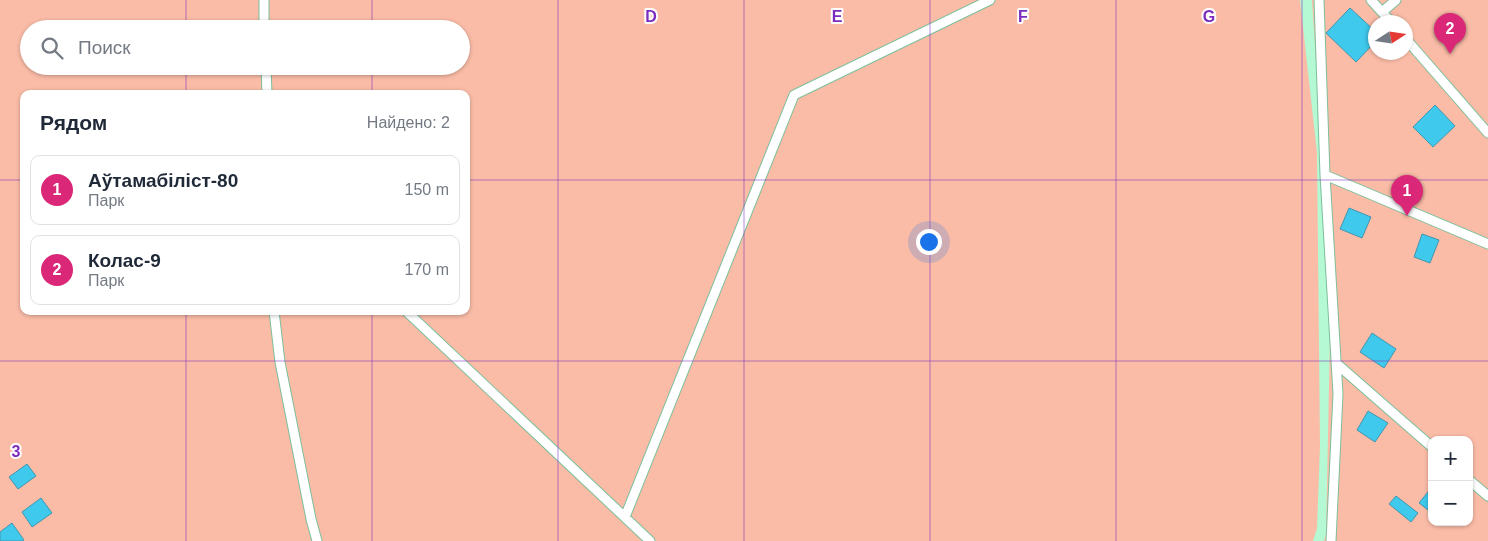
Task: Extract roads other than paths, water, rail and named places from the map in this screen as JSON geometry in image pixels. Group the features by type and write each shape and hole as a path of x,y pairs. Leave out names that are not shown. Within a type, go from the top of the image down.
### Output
{"lane":[{"path":"264,0 264,20"},
{"path":"625,517 794,95 990,0"},
{"path":"1320,0 1325,174 1338,394 1332,541"},
{"path":"1371,0 1385,15"},
{"path":"1382,12 1396,0"},
{"path":"1413,47 1488,132"},
{"path":"266,75 267,90"},
{"path":"1325,174 1488,244"},
{"path":"274,315 280,362 317,541"},
{"path":"410,315 650,541"},
{"path":"1337,364 1428,444"},
{"path":"1470,481 1488,496"}],"place":[{"name":"Колас-9","path":"1450,54"},
{"name":"Аўтамабіліст-80","path":"1407,216"}]}
